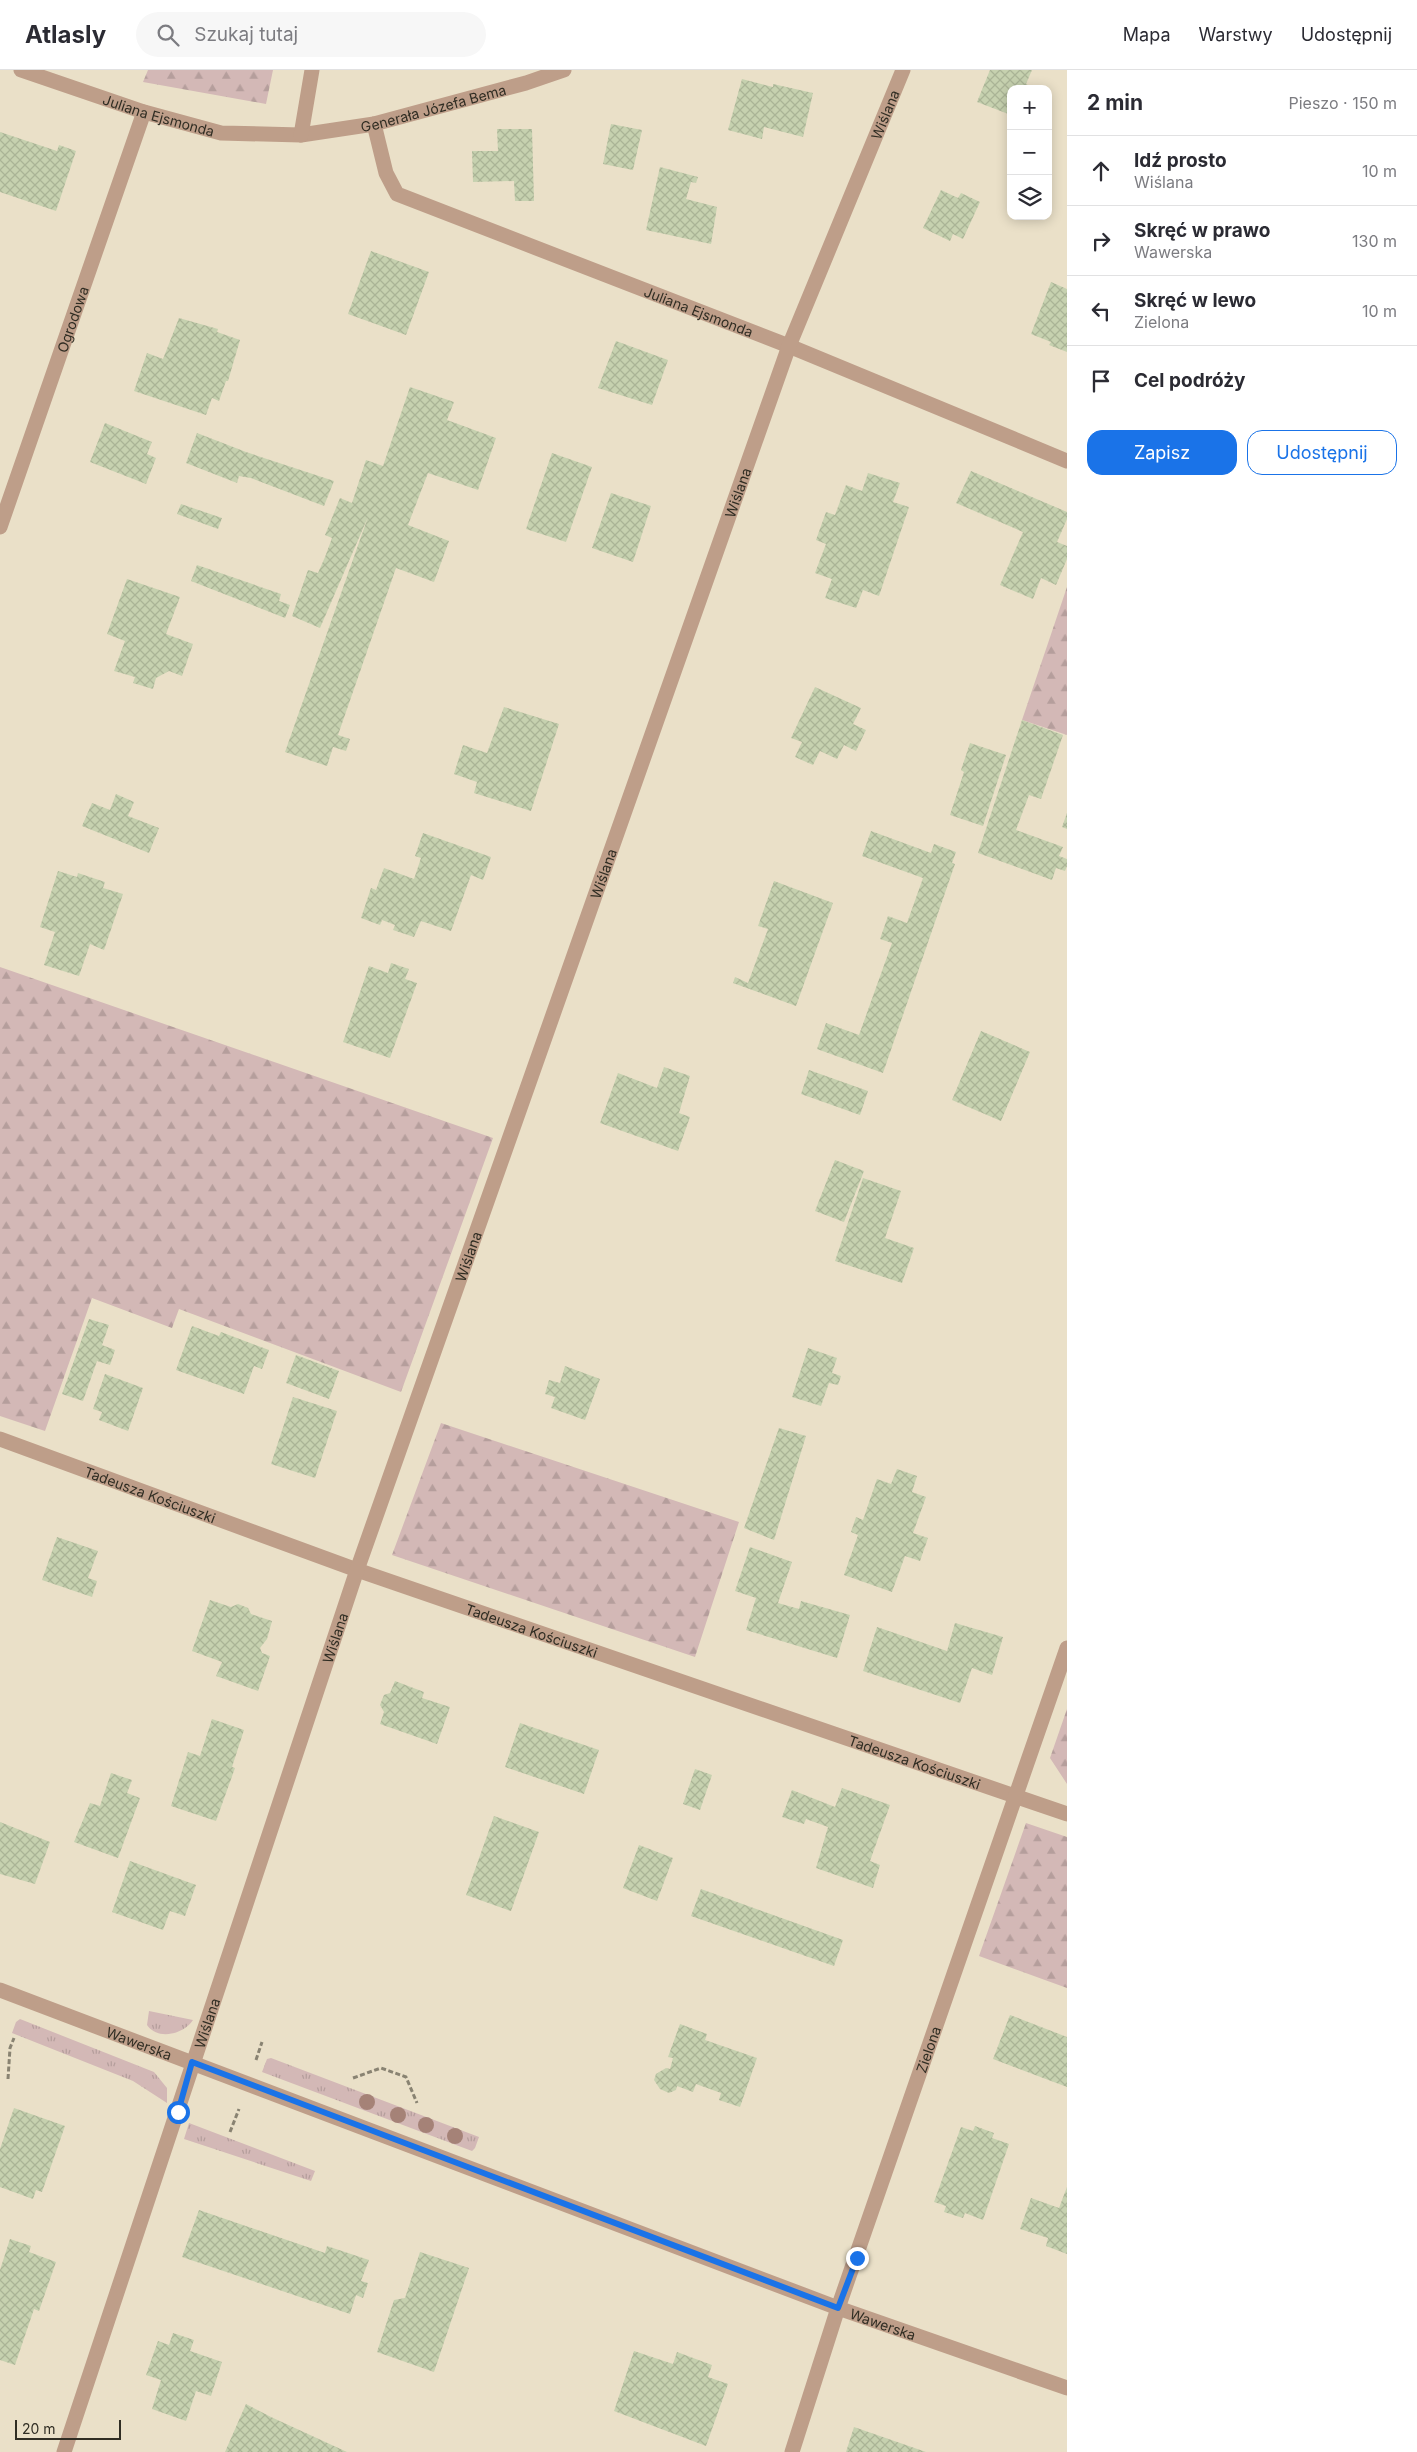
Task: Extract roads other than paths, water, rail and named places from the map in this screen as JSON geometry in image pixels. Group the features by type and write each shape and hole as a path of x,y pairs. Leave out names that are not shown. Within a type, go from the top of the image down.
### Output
{"street":[{"name":"Juliana Ejsmonda","path":"21,70 144,112 221,133 301,135"},
{"path":"301,135 312,70"},
{"name":"Generała Józefa Bema","path":"301,135 374,124 526,84 564,70"},
{"name":"Wiślana","path":"64,2452 357,1570 789,346 903,70"},
{"name":"Ogrodowa","path":"0,527 144,112"},
{"name":"Juliana Ejsmonda","path":"374,124 386,173 397,194 789,346 1067,460"},
{"name":"Tadeusza Kościuszki","path":"0,1439 357,1570 1067,1814"},
{"name":"Zielona","path":"792,2452 838,2308 1067,1648"},
{"name":"Wawerska","path":"0,1990 838,2308 1067,2388"}]}
